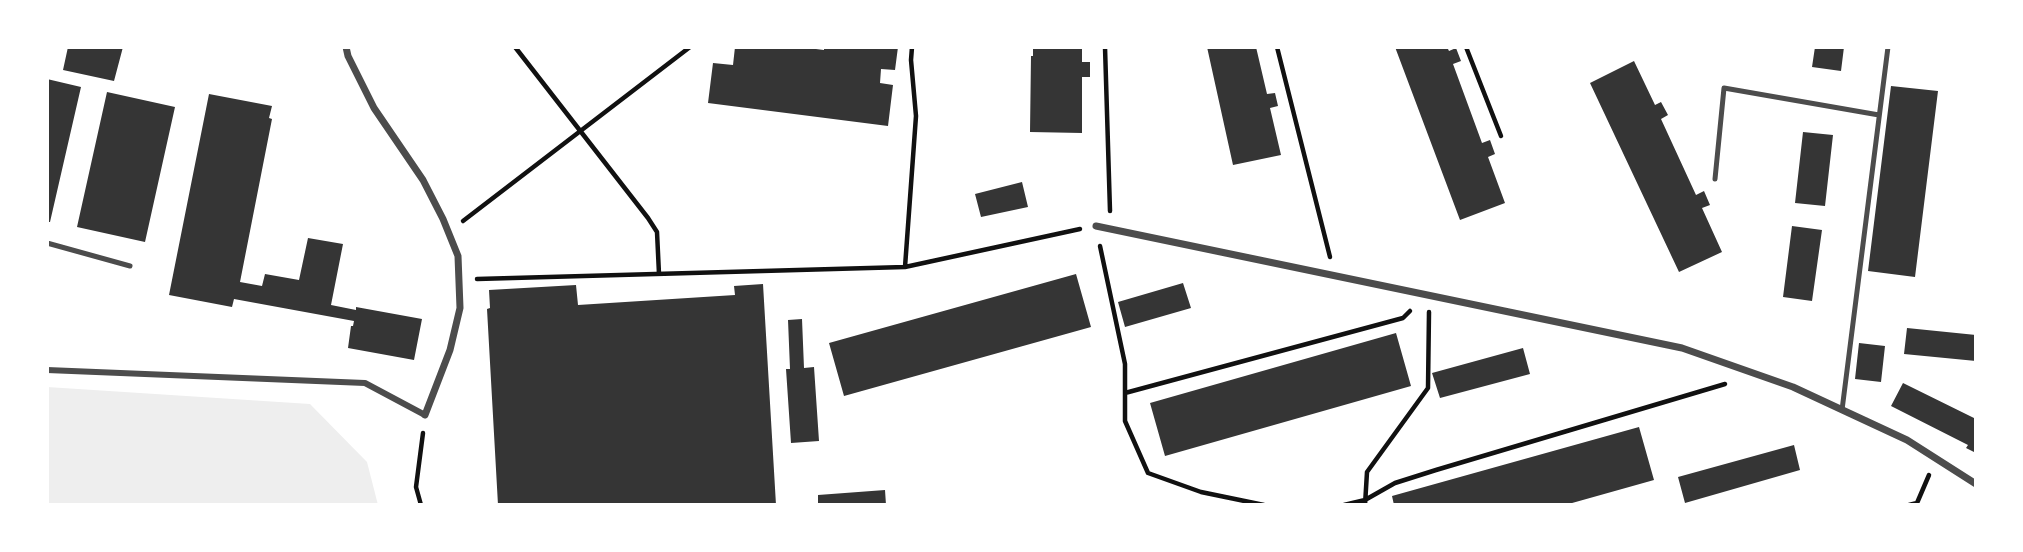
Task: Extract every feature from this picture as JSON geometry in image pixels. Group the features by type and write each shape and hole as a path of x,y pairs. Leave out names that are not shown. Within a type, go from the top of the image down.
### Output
{"street":[{"path":"47,370 365,383 425,415 450,350 460,308 458,256 423,180 374,108 348,57 346,47"},
{"path":"1096,226 1682,348 1793,387 1907,440 1976,484"}],"lane":[{"path":"1842,410 1888,47"},
{"path":"1716,179 1724,88 1879,115"},
{"path":"47,243 130,266"}],"path":[{"path":"515,47 653,225 657,232 659,274"},
{"path":"448,232 690,47"},
{"path":"905,267 916,116 912,47"},
{"path":"1105,47 1110,229"},
{"path":"1277,47 1334,275"},
{"path":"1466,47 1501,136"},
{"path":"458,279 905,267 1096,226 1125,364 1125,421 1148,473 1201,492 1261,504"},
{"path":"1125,393 1403,318 1429,294"},
{"path":"1365,503 1367,472 1427,388 1429,294"},
{"path":"1344,505 1365,503 1395,483 1436,470 1756,375"},
{"path":"421,505 416,487 425,415"},
{"path":"1909,505 1917,503 1936,458"}],"shaded area":[{"path":"47,387 310,404 367,462 378,505 47,505"}],"building":[{"path":"68,47 123,47 114,81 63,70"},
{"path":"735,47 800,47 824,50 824,47 898,47 895,70 881,69 880,83 893,85 888,126 708,103 713,63 733,65"},
{"path":"1033,47 1082,47 1082,62 1090,62 1090,77 1082,77 1082,133 1030,132"},
{"path":"1207,47 1256,47 1267,94 1275,93 1278,106 1270,108 1281,155 1233,165"},
{"path":"1395,47 1447,47 1449,51 1456,48 1461,61 1453,64 1482,143 1490,140 1495,154 1488,157 1505,203 1460,220"},
{"path":"1815,47 1844,47 1841,71 1812,67"},
{"path":"1634,61 1655,105 1661,102 1668,115 1661,119 1696,195 1704,191 1710,205 1702,208 1722,252 1679,272 1590,83"},
{"path":"47,79 81,87 50,222 47,222"},
{"path":"1891,86 1938,91 1915,277 1868,271"},
{"path":"107,92 175,107 145,242 77,227"},
{"path":"209,94 272,106 269,118 272,119 240,282 262,286 265,274 299,280 308,238 343,244 331,305 422,319 414,360 348,348 354,321 234,299 232,307 169,295"},
{"path":"1803,132 1833,135 1825,206 1795,203"},
{"path":"1022,182 1028,207 981,217 975,194"},
{"path":"1792,226 1822,230 1812,301 1783,297"},
{"path":"1076,274 1091,327 844,396 829,343"},
{"path":"1183,283 1191,308 1125,327 1118,302"},
{"path":"763,284 776,505 498,505 487,309 490,308 489,290 576,285 578,305 735,295 734,286"},
{"path":"802,319 804,368 814,367 819,441 791,443 786,369 790,369 788,320"},
{"path":"1907,328 1976,335 1976,361 1904,354"},
{"path":"1396,333 1411,386 1165,456 1150,403"},
{"path":"1859,343 1885,346 1881,382 1855,379"},
{"path":"1523,348 1530,374 1440,398 1432,373"},
{"path":"1903,383 1976,419 1976,453 1966,448 1968,445 1891,406"},
{"path":"1639,427 1654,480 1565,505 1394,505 1392,496"},
{"path":"1794,445 1800,470 1685,503 1678,477"},
{"path":"885,490 886,505 818,505 818,495"}]}
